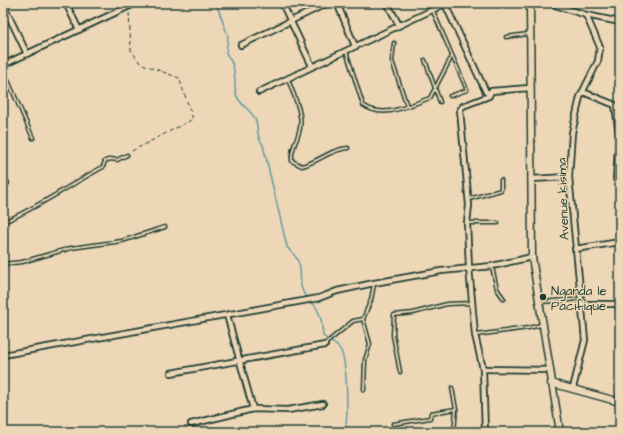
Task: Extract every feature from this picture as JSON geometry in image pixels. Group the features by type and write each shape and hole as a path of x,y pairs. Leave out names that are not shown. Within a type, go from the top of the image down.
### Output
{"street":[{"path":"66,3 79,30"},
{"path":"3,65 79,30 128,5 136,3"},
{"path":"282,3 312,66"},
{"path":"241,44 328,3"},
{"path":"337,3 355,46"},
{"path":"387,3 399,25"},
{"path":"259,92 446,3 486,92 489,94"},
{"path":"530,3 532,257 560,432"},
{"path":"549,3 586,15 620,22"},
{"path":"3,4 27,54"},
{"name":"Avenue kisima","path":"574,388 585,340 569,177 572,133 583,92 598,61 600,48 586,15"},
{"path":"485,432 483,369 475,335 469,267 467,223 468,200 460,110 463,106 489,96 491,91 530,88"},
{"path":"583,92 615,105 619,135 618,179 620,184"},
{"path":"3,177 6,183 3,185"},
{"path":"531,179 569,177"},
{"path":"575,249 620,242"},
{"path":"3,356 319,298 337,291 374,283 469,267 492,266 532,257"},
{"path":"582,304 620,304"},
{"path":"227,315 253,409"},
{"path":"171,373 325,345"},
{"path":"483,369 549,370"},
{"path":"551,383 619,401"},
{"path":"620,391 620,432"},
{"path":"191,424 253,409 288,410 323,404"}],"lane":[{"path":"432,10 467,90 450,96"},
{"path":"506,37 530,34"},
{"path":"394,42 392,61 407,106"},
{"path":"345,50 364,105 370,110 379,113 392,111 430,98 452,56"},
{"path":"425,60 440,102"},
{"path":"3,69 33,138"},
{"path":"288,78 301,120 300,129 291,154 292,161 302,166 319,160 339,148 348,148"},
{"path":"3,222 24,214 103,167 105,161 111,159 117,160 127,155"},
{"path":"468,200 501,190 501,180"},
{"path":"467,223 498,223"},
{"path":"3,264 22,262 71,248 122,241 165,227"},
{"path":"492,266 497,289 504,298"},
{"path":"364,390 365,360 370,344 364,319 371,300 374,283"},
{"path":"539,302 581,299"},
{"path":"400,372 393,335 394,315 447,304 472,303"},
{"path":"325,345 353,321 364,319"},
{"path":"475,335 528,328 542,324"},
{"path":"452,388 456,409 454,432"},
{"path":"393,424 430,418 431,413 456,409"}],"path":[{"path":"127,155 131,151 193,119 179,78 140,63 131,50 128,5"}],"waterway":[{"path":"216,3 228,36 226,53 234,68 236,94 256,122 260,141 263,145 287,247 299,264 303,293 307,298"},
{"path":"310,301 319,312 323,336 338,347 343,356 347,390 345,432"}],"place":[{"name":"Nganda le Pacifique","path":"543,297"}]}
